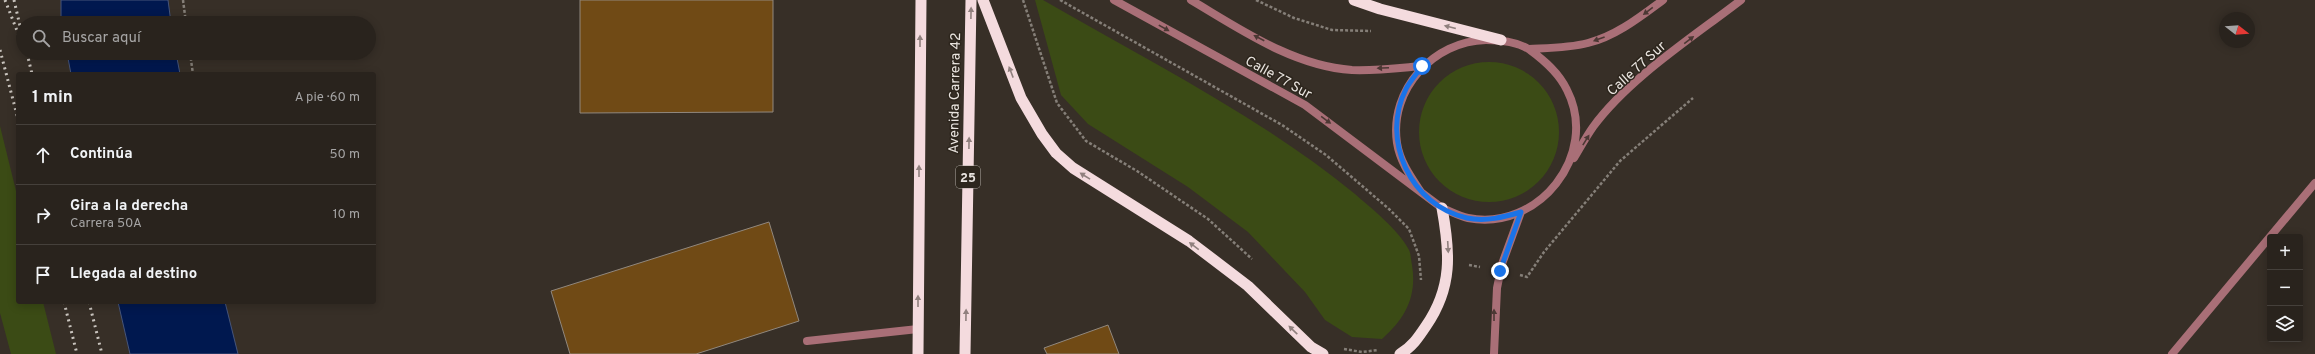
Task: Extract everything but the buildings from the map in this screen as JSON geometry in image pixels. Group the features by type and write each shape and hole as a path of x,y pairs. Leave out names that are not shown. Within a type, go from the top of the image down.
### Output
{"highway":[{"path":"918,354 921,0"},
{"name":"Avenida Carrera 42","path":"965,354 971,0"},
{"path":"983,0 1021,98 1042,134 1056,153 1073,168 1188,241 1242,281 1311,347 1323,354"},
{"path":"1354,0 1380,10 1501,40"},
{"path":"1400,354 1412,347 1433,316 1446,282 1449,262 1448,243 1442,208"}],"street":[{"name":"Calle 77 Sur","path":"1114,0 1305,105 1442,208 1468,218 1495,219 1521,212 1547,196 1565,173 1594,127 1620,97 1664,58 1741,0"},
{"name":"Calle 77 Sur","path":"1191,0 1278,48 1308,61 1353,70 1422,66"},
{"path":"1528,49 1587,43 1609,36 1634,22 1663,0"},
{"path":"1421,192 1406,169 1397,143 1398,116 1406,89 1422,66 1445,49 1473,40 1501,40 1528,49 1551,67 1568,90 1575,117 1575,146 1565,173"},
{"path":"2172,354 2315,183"},
{"path":"1494,354 1494,305 1500,271 1521,212"},
{"path":"807,341 918,329"}],"path":[{"path":"183,0 185,16"},
{"path":"1022,0 1057,103 1086,141 1137,171 1208,219 1253,259"},
{"path":"1060,0 1282,125 1326,155 1389,208 1409,230 1420,256 1421,282"},
{"path":"1256,0 1294,18 1332,30 1376,31"},
{"path":"191,60 193,72"},
{"path":"1420,256 1528,277 1544,252 1620,161 1693,98"},
{"path":"1341,347 1362,352 1383,347"}],"green space":[{"path":"1035,0 1043,0 1243,115 1319,166 1385,220 1405,242 1411,255 1413,287 1408,306 1398,323 1382,339 1352,337 1325,320 1305,292 1248,232 1188,187 1088,124 1061,95"},
{"path":"1489,62 1509,65 1516,68 1528,74 1543,88 1556,112 1559,132 1556,152 1553,159 1547,171 1533,186 1509,199 1489,202 1469,199 1462,196 1450,190 1435,176 1422,152 1419,132 1422,112 1425,105 1431,93 1445,78 1469,65"},
{"path":"0,126 16,191 16,304 44,304 56,354 11,354 0,313"}],"water":[{"path":"61,0 168,0 170,16 61,16"},
{"path":"68,60 177,60 180,72 71,72"},
{"path":"118,304 226,304 238,354 130,354"}],"railway":[{"path":"5,0 16,28"},
{"path":"14,0 18,16"},
{"path":"0,50 16,111"},
{"path":"29,60 32,72"},
{"path":"64,304 77,354"},
{"path":"90,304 102,354"}],"route":[{"path":"1422,66 1406,89 1398,116 1397,143 1406,169 1421,192 1442,208 1468,218 1495,219 1521,212 1500,271"}]}
